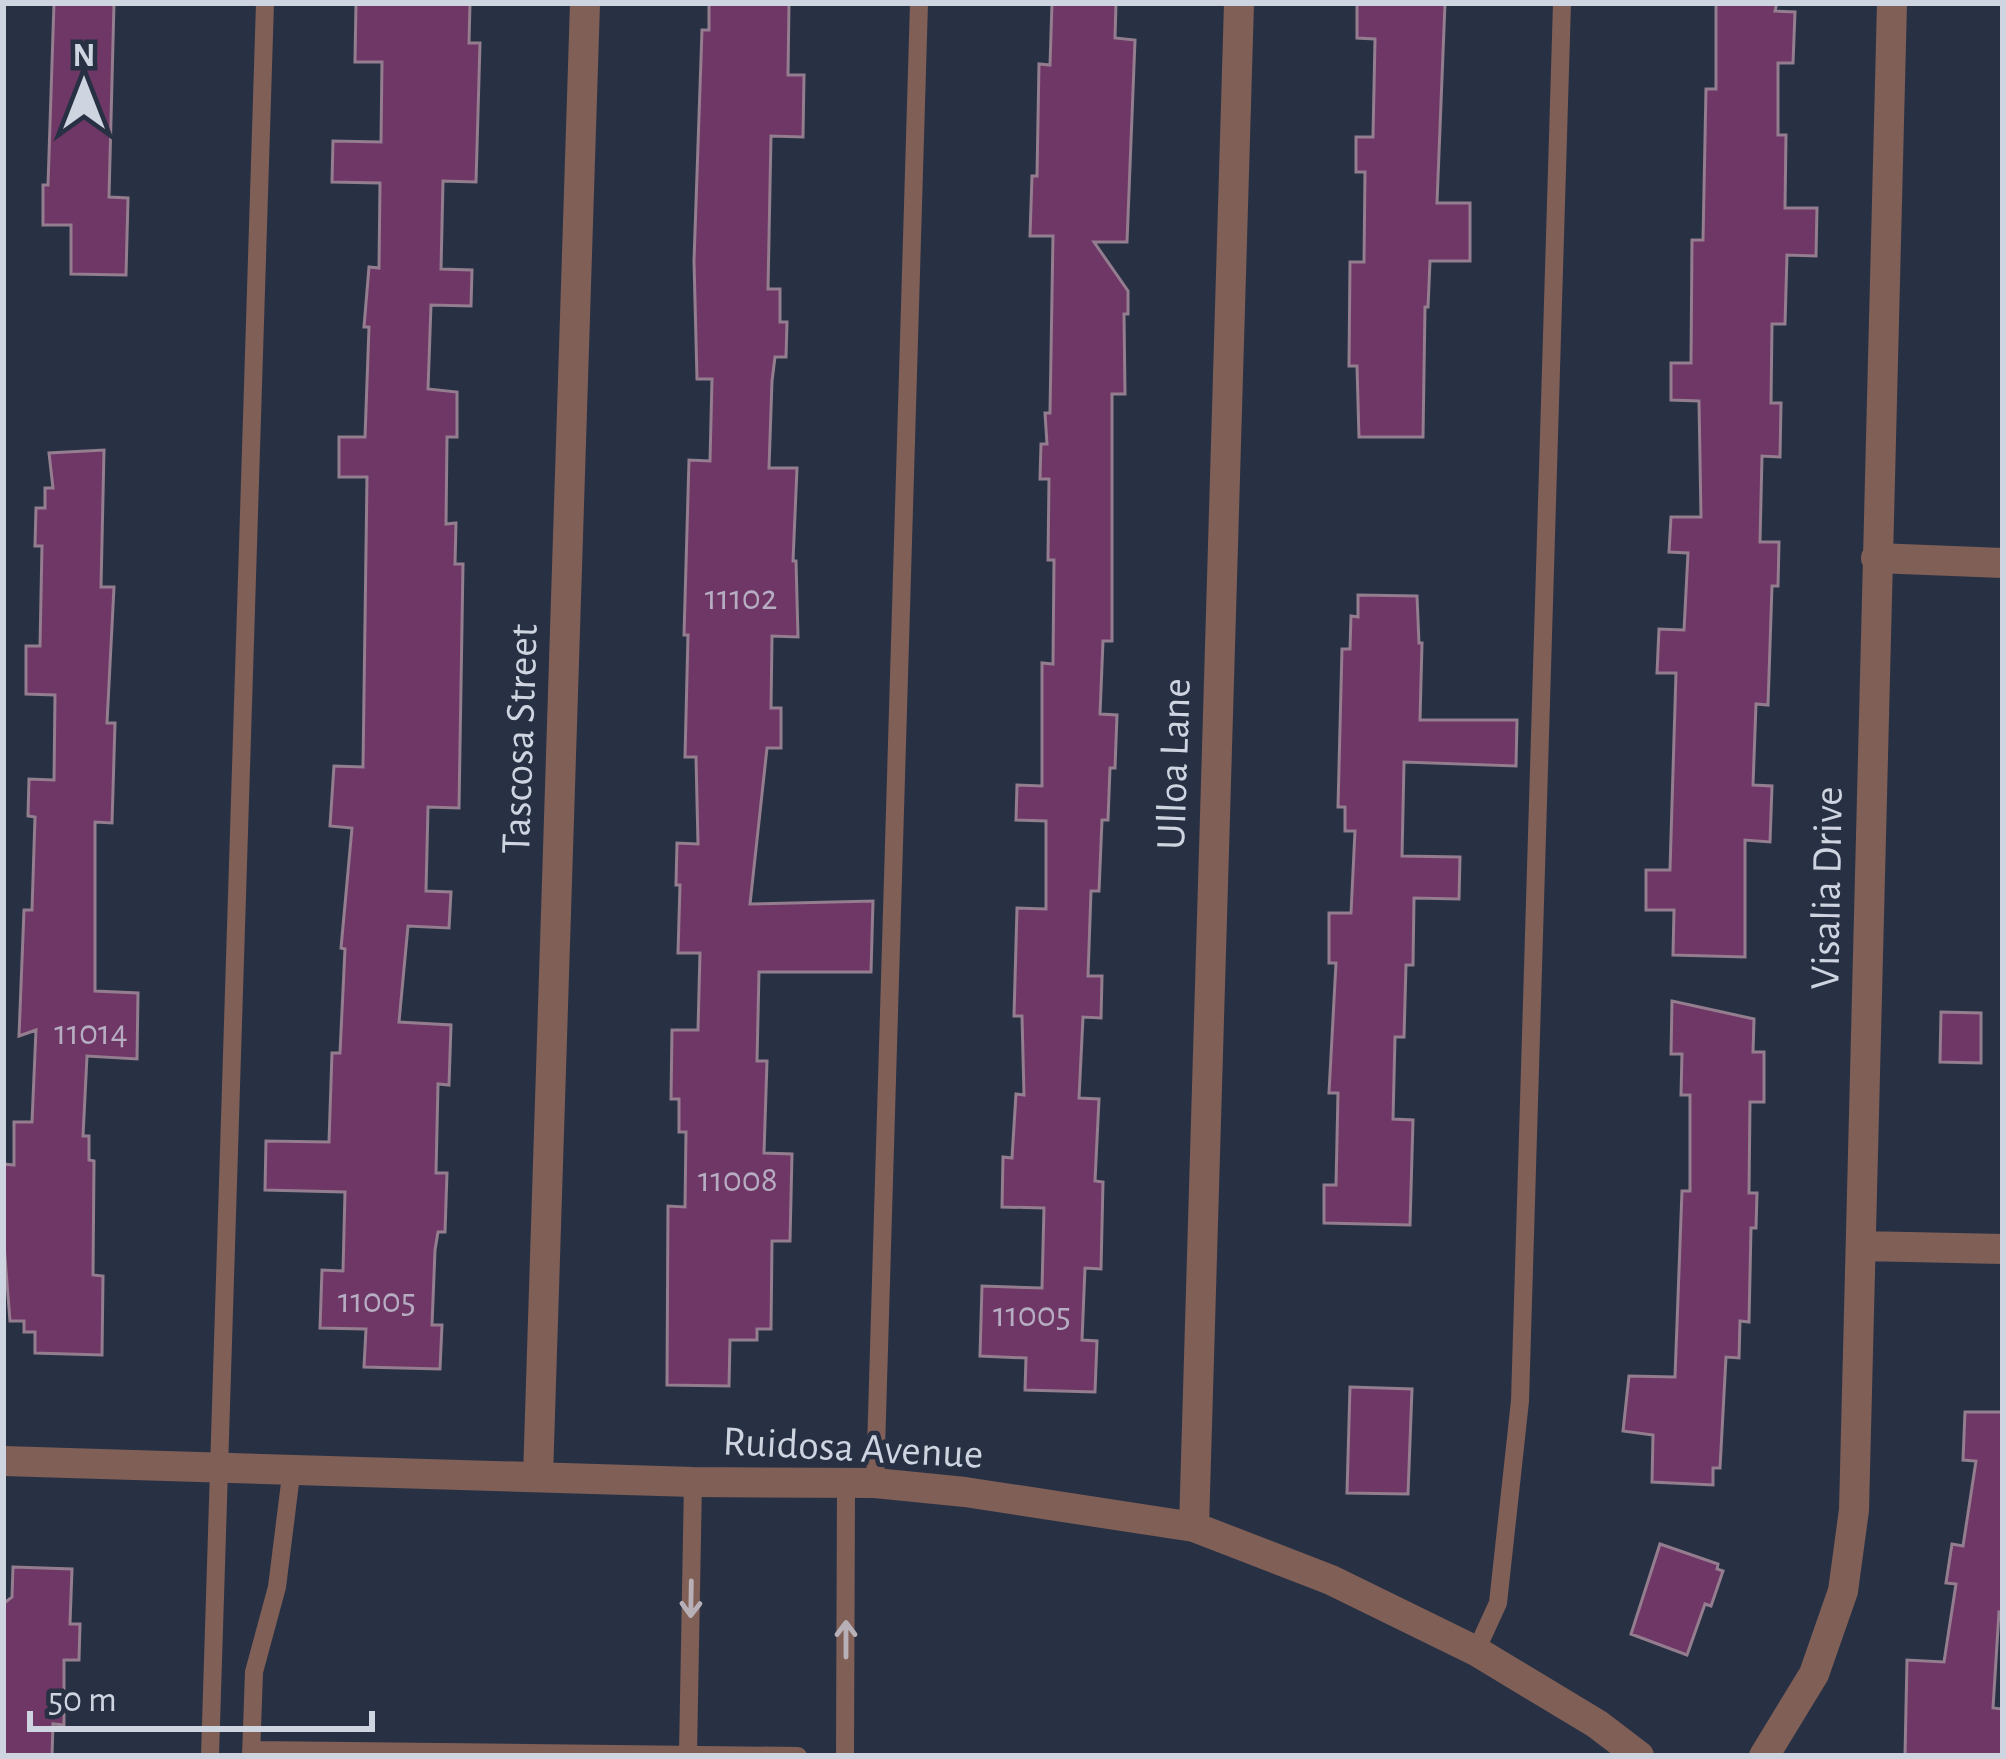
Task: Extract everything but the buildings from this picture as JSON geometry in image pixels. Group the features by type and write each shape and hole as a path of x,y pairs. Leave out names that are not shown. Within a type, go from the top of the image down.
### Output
{"street":[{"name":"Tascosa Street","path":"538,1477 585,3"},
{"name":"Ulloa Lane","path":"1194,1527 1239,3"},
{"name":"Visalia Drive","path":"1764,1756 1814,1674 1843,1591 1854,1510 1892,3"},
{"path":"1876,558 2003,563"},
{"path":"1861,1246 2003,1249"},
{"name":"Ruidosa Avenue","path":"3,1461 861,1484 964,1492 1194,1527 1331,1580 1476,1651 1597,1724 1640,1756"}],"lane":[{"path":"209,1756 265,3"},
{"path":"845,1756 861,1484 919,3"},
{"path":"1476,1651 1498,1603 1520,1401 1562,3"},
{"path":"292,1467 277,1587 254,1672 251,1753 798,1756"},
{"path":"688,1754 694,1482"}]}
